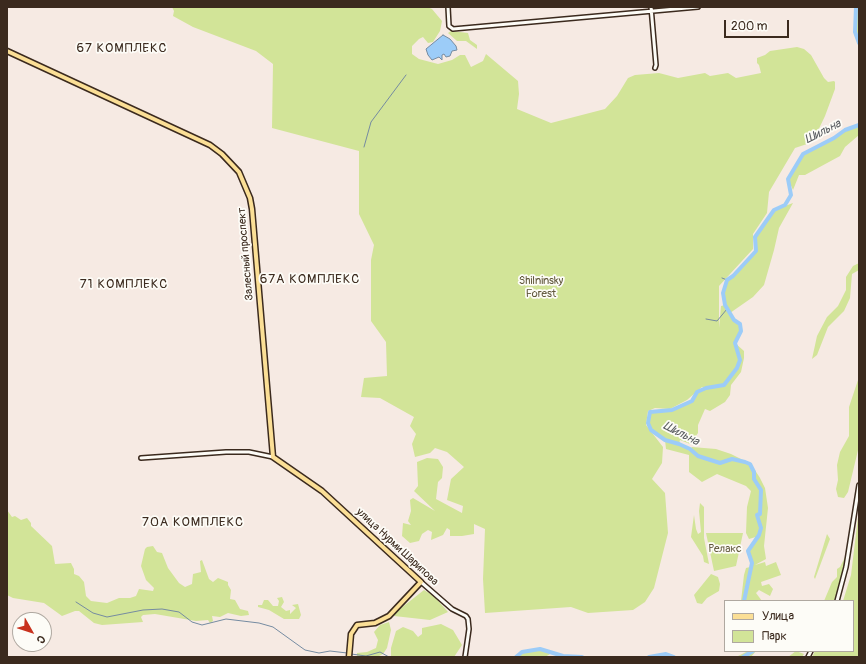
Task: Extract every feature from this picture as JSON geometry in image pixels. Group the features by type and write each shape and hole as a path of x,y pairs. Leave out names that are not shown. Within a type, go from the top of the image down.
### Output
{"main road":[{"name":"Залесный проспект","path":"7,51 210,145 222,154 239,172 250,198 252,209 273,456"},
{"name":"улица Нурми Шарипова","path":"273,456 318,488 421,582"},
{"path":"349,657 351,634 357,625 383,620 421,582"}],"street":[{"path":"448,7 449,26 453,29 652,9 698,7"},
{"path":"652,9 655,68"},
{"path":"140,458 226,452 249,452 273,456"},
{"path":"838,600 846,567 859,485"},
{"name":"улица Нурми Шарипова","path":"421,582 452,609 466,616 470,629 465,657"}],"green space":[{"name":"Shilninsky Forest","path":"172,7 427,7 432,9 442,21 440,31 433,42 428,43 423,37 419,39 412,46 412,54 419,59 438,64 452,60 460,55 465,55 471,67 483,61 486,54 518,81 519,94 517,109 551,123 605,109 617,96 628,78 635,75 659,73 678,78 705,73 710,76 728,73 736,78 761,73 757,63 757,58 770,51 797,47 804,49 811,55 824,78 828,82 835,82 835,89 825,116 815,137 810,143 795,148 769,192 767,213 753,234 753,249 719,286 719,328 721,306 725,305 723,293 727,280 733,276 756,251 755,237 774,210 793,203 779,228 764,285 753,297 730,313 734,320 740,324 741,331 735,343 744,351 741,372 731,385 730,395 725,402 710,411 705,409 698,425 698,433 690,444 680,440 679,444 690,449 692,447 716,449 731,454 751,464 760,478 765,488 768,508 764,546 766,559 755,565 765,562 766,566 776,562 781,575 761,582 762,586 769,584 773,589 770,596 759,590 756,593 761,600 741,600 746,568 750,567 752,563 748,551 759,536 749,539 746,533 747,507 751,491 746,486 717,474 702,482 689,472 689,455 666,449 665,440 651,430 648,423 650,412 672,410 692,401 697,392 705,388 702,387 687,400 670,409 655,408 648,411 646,425 663,447 662,463 652,479 665,493 668,533 654,588 645,602 633,610 588,613 571,607 485,613 483,579 485,529 474,524 474,534 450,536 450,530 447,528 443,535 431,540 432,532 428,530 422,534 419,541 410,543 402,536 403,523 411,525 408,521 411,511 410,500 413,498 435,511 414,491 418,486 417,462 427,458 438,459 443,467 442,478 438,482 436,499 462,513 463,506 447,500 451,479 464,467 447,452 435,448 430,453 415,457 412,444 416,434 410,426 414,417 380,398 361,397 364,378 387,376 386,342 371,321 371,260 374,245 359,214 359,151 272,128 273,64 256,51 193,27 173,16 174,11"},
{"path":"856,7 859,7 859,43 855,32"},
{"path":"451,31 468,33 470,40 477,45 477,49 466,41 457,41 448,33"},
{"path":"859,125 859,135 845,147 840,156 805,175 799,175 793,190 788,179 803,154 834,138 845,130"},
{"path":"859,263 859,270 852,274 850,298 844,311 828,327 817,355 812,359 817,336 827,317 838,306 846,290 846,277 853,266"},
{"path":"859,377 859,446 848,492 844,498 838,497 836,489 838,480 837,465 840,452 849,436 849,407"},
{"path":"700,503 704,507 704,538 709,564 704,562 703,556 691,537 694,515 698,534 701,532 699,511"},
{"path":"859,509 859,657 812,657 814,652 854,652 854,600 843,600 851,575"},
{"path":"7,510 12,517 15,516 21,520 27,518 31,523 31,526 52,546 55,564 71,563 74,569 74,574 79,576 84,582 86,596 91,601 107,603 119,598 130,598 136,596 139,589 153,591 154,588 146,580 141,566 145,549 153,546 157,552 162,553 168,568 179,583 185,587 192,584 193,574 201,572 200,561 202,560 209,579 213,582 218,578 228,582 231,590 230,599 235,600 240,609 248,611 249,615 241,616 228,613 220,617 212,616 213,621 210,623 208,620 196,621 155,614 143,615 141,617 143,622 102,625 94,623 79,611 62,616 44,603 13,598 7,595"},
{"name":"Релакс","path":"706,533 743,533 736,566 714,571"},
{"path":"827,534 830,539 815,579 814,577"},
{"path":"845,557 847,558 834,600 824,600 832,582 837,577 837,569 840,567"},
{"path":"711,574 718,577 720,584 719,591 707,598 702,604 697,603 694,595"},
{"path":"424,590 434,596 448,612 430,620 394,616 396,612"},
{"path":"282,597 284,602 281,607 286,611 290,610 290,614 296,608 292,605 298,604 301,615 299,619 284,619 269,610 258,607 258,605 262,605 264,600 268,600 273,606 278,606 279,601 277,598"},
{"path":"389,622 391,630 387,648 383,654 377,657 357,657 357,653 367,652 376,648 378,640 374,632 380,625"},
{"path":"441,624 453,630 462,645 454,657 391,656 391,648 396,631 403,627 413,631 418,637 422,634 422,628"},
{"path":"540,649 552,653 545,657 516,657 522,652"},
{"path":"746,652 755,652 751,657 736,657"},
{"path":"795,652 804,654 802,657 788,657"}],"water":[{"path":"443,35 450,39 456,46 457,50 452,51 450,56 446,57 444,54 442,55 442,60 439,57 432,60 426,49"}],"waterway":[{"name":"Шильна","path":"856,7 855,32 859,43"},
{"path":"364,147 371,122 406,75"},
{"name":"Шильна","path":"744,600 752,563 748,551 759,535 761,528 757,515 760,514 761,490 754,479 754,472 750,464 732,459 720,463 698,456 690,449 665,440 651,430 648,423 650,412 672,410 692,401 697,392 706,388 724,385 737,368 740,360 735,343 741,331 740,324 734,320 725,305 723,293 727,280 733,276 756,251 755,237 774,210 785,205 791,195 788,179 803,154 834,138 845,130 859,125"},
{"name":"Шильна","path":"722,278 727,280"},
{"path":"706,319 717,321 727,309"},
{"path":"76,602 93,613 107,617 143,610 162,609 179,612 192,622 202,625 226,619 259,623 273,627 305,650 319,653 330,651 347,653"},
{"name":"Шильна","path":"516,657 522,652 540,649 563,656 582,657"},
{"path":"351,654 366,656 380,652 389,657"},
{"name":"Шильна","path":"743,657 751,652"},
{"name":"Шильна","path":"649,657 666,654 674,657"}],"district":[{"name":"67 КОМПЛЕКС","path":"122,49"},
{"name":"67А КОМПЛЕКС","path":"310,280"},
{"name":"71 КОМПЛЕКС","path":"124,285"},
{"name":"70А КОМПЛЕКС","path":"193,523"}]}
